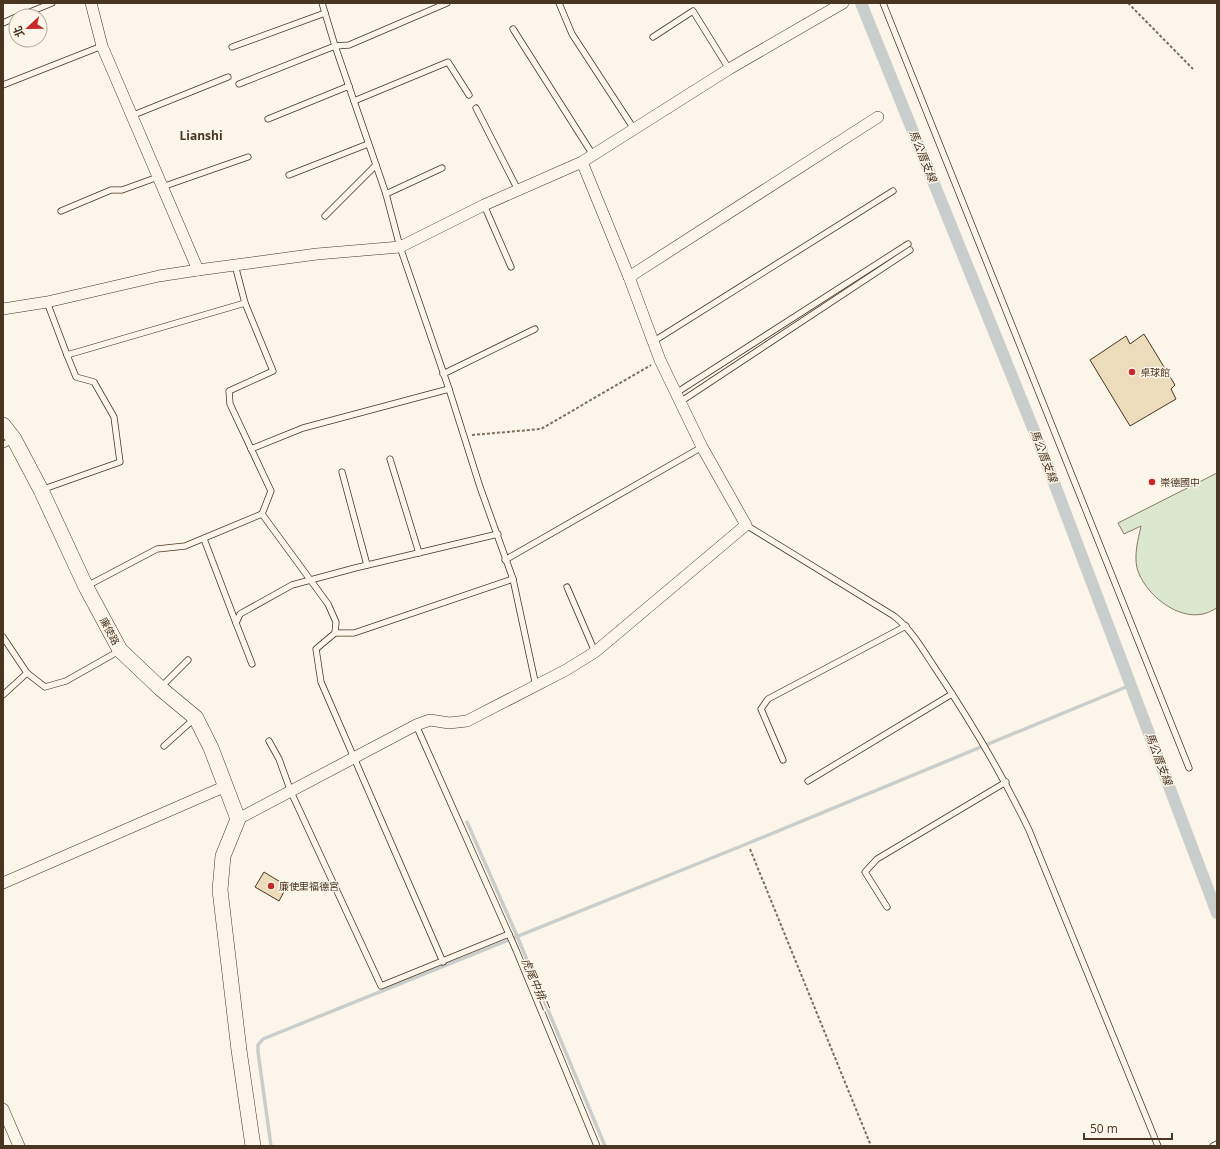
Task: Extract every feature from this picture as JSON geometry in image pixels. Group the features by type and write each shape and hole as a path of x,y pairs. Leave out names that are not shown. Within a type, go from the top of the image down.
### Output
{"street":[{"path":"91,3 102,46 198,270"},
{"path":"3,309 47,302 159,276 317,254 400,247 484,205 582,162 729,69 843,3"},
{"path":"629,277 878,117"},
{"path":"253,1146 238,1042 220,890 223,856 238,819 416,725 430,720 449,723 467,721 566,670 594,652 746,525 702,447 660,360 629,277 582,162"},
{"name":"廉使路","path":"3,425 9,442 41,490 86,587 120,650 160,688 196,718 211,748 238,819"},
{"path":"3,883 226,786"},
{"path":"3,1109 19,1146"}],"lane":[{"path":"40,8 52,3"},
{"path":"322,3 335,46 386,194 400,247 443,374 450,389 480,487 513,579 536,686"},
{"path":"239,84 335,46 350,45 447,3"},
{"path":"559,3 572,34 634,129"},
{"path":"883,3 1189,768"},
{"path":"653,37 693,10 729,69"},
{"path":"232,47 325,13"},
{"path":"513,29 593,155"},
{"path":"3,85 102,46"},
{"path":"354,102 448,62 469,95"},
{"path":"131,116 228,78"},
{"path":"268,118 349,86"},
{"path":"476,108 518,190"},
{"path":"289,175 368,144"},
{"path":"61,211 111,190 122,190 160,182 248,157"},
{"path":"324,216 376,165"},
{"path":"386,194 442,168"},
{"path":"654,341 893,191"},
{"path":"484,205 511,267"},
{"path":"678,397 908,244"},
{"path":"678,397 910,250"},
{"path":"86,587 157,549 185,546 204,540 262,514 271,491 230,404 229,391 273,371 245,302 235,265"},
{"path":"41,490 120,462 114,417 94,382 76,377 47,302"},
{"path":"67,355 245,302"},
{"path":"443,374 535,329"},
{"path":"251,449 303,428 450,389"},
{"path":"505,560 702,447"},
{"path":"390,459 419,553"},
{"path":"342,472 367,566"},
{"path":"262,514 328,604 336,622 335,633"},
{"path":"746,525 894,616 906,626 952,694 1006,782 1029,830 1158,1146"},
{"path":"236,623 240,614 292,585 311,579 498,534"},
{"path":"204,540 252,664"},
{"path":"443,962 321,682 316,649 335,633 354,633 513,579"},
{"path":"567,588 594,652"},
{"path":"783,760 761,709 768,699 906,626"},
{"path":"3,637 27,673 45,686 66,681 120,650"},
{"path":"160,688 188,660"},
{"path":"3,695 27,673"},
{"path":"808,781 952,694"},
{"path":"164,746 196,718"},
{"path":"416,725 509,934 597,1146"},
{"path":"268,741 279,759 291,792 382,986 509,934"},
{"path":"887,906 865,872 877,859 1006,782"},
{"path":"1213,1146 1217,1144"}],"path":[{"path":"1128,3 1193,69"},
{"path":"465,436 541,429 660,360"},
{"path":"750,849 871,1146"}],"green space":[{"path":"1217,473 1217,608 1203,614 1193,615 1182,613 1162,603 1146,587 1141,577 1137,568 1136,558 1141,526 1124,534 1118,523"}],"building":[{"name":"桌球館","path":"1144,334 1175,385 1171,389 1176,399 1130,426 1090,360 1126,336 1130,344"},
{"name":"廉使里福德宮","path":"264,872 287,886 279,901 255,887"}],"waterway":[{"name":"馬公厝支線","path":"861,3 1039,443 1217,913"},
{"path":"271,1146 258,1052 258,1045 263,1039 744,845 1131,685"},
{"name":"虎尾中排二","path":"467,822 517,936 605,1146"}],"place":[{"name":"桌球館","path":"1132,372"},
{"name":"崇德國中","path":"1152,482"},
{"name":"廉使里福德宮","path":"271,886"}],"district":[{"name":"Lianshi","path":"201,136"}]}
